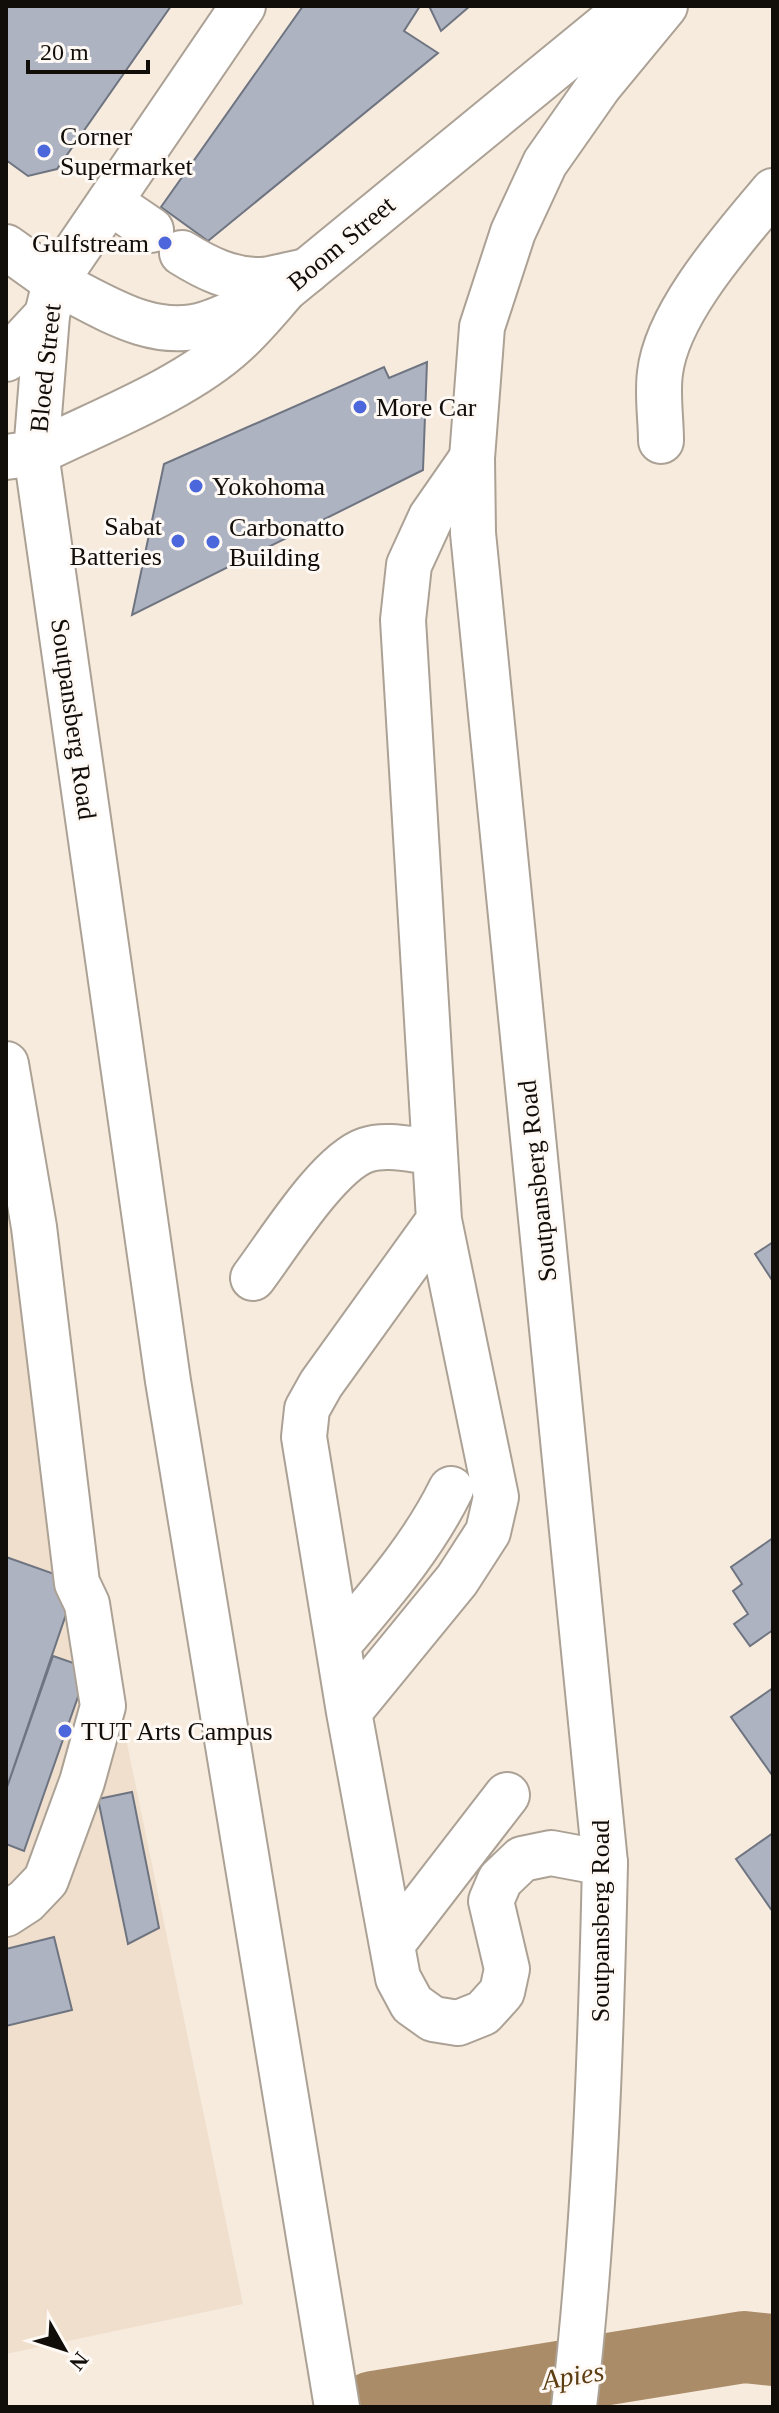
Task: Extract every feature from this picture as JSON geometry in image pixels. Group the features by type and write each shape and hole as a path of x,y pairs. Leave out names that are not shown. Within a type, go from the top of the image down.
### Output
{"main road":[{"name":"Bloed Street","path":"21,455 51,298 110,202 243,6"},
{"name":"Boom Street","path":"21,455 147,399 212,361 236,343 296,280 630,6"},
{"name":"Soutpansberg Road","path":"574,2407 585,2313 601,2042 605,1863 476,564 472,458 482,327 513,232 545,163 599,86 665,6"},
{"path":"661,441 660,373 671,335 713,265 773,191"},
{"path":"110,202 207,268 262,280 296,280"},
{"path":"6,247 51,298 167,329 205,324 296,280"},
{"path":"6,359 51,298"},
{"name":"Soutpansberg Road","path":"21,455 165,1365 337,2407"},
{"path":"349,1712 457,1580 488,1532 496,1497 439,1220 403,620 409,565 431,517 472,458"},
{"path":"6,1064 34,1227 77,1583 87,1604 103,1706 82,1782 46,1880 26,1901 6,1914"},
{"path":"253,1278 330,1175 351,1157 366,1149 385,1147 433,1152"},
{"path":"439,1220 321,1384 307,1409 304,1437 349,1712 398,1978 412,2004 433,2019 458,2023 483,2013 502,1992 507,1969 491,1901 500,1880 522,1859 551,1853 605,1863"},
{"path":"338,1645 410,1559 435,1522 451,1489"},
{"path":"392,1944 507,1795"}],"shaded area":[{"name":"TUT Arts Campus","path":"6,1159 243,2304 6,2354"}],"building":[{"path":"6,6 171,6 57,169 28,176 6,160"},
{"path":"303,6 420,6 404,31 438,53 208,241 161,207"},
{"path":"429,6 470,6 441,31"},
{"name":"Carbonatto Building","path":"427,362 423,470 132,615 164,464 384,367 389,378"},
{"path":"773,1242 773,1279 772,1280 755,1254"},
{"path":"773,1538 773,1630 750,1646 734,1624 748,1614 733,1591 742,1584 731,1567"},
{"path":"6,1557 77,1582 6,1790"},
{"path":"53,1656 88,1668 24,1851 6,1844 6,1790"},
{"path":"773,1688 773,1774 772,1775 731,1717"},
{"path":"132,1792 159,1928 128,1944 98,1799"},
{"path":"773,1833 773,1912 736,1859"},
{"path":"54,1937 72,2010 6,2026 6,1949"}],"waterway":[{"name":"Apies","path":"373,2407 744,2347 773,2350"}],"place":[{"name":"Corner Supermarket","path":"44,151"},
{"name":"Gulfstream","path":"165,243"},
{"name":"More Car","path":"360,407"},
{"name":"Yokohoma","path":"196,486"},
{"name":"Sabat Batteries","path":"178,541"},
{"name":"Carbonatto Building","path":"213,542"},
{"name":"TUT Arts Campus","path":"65,1731"}]}
